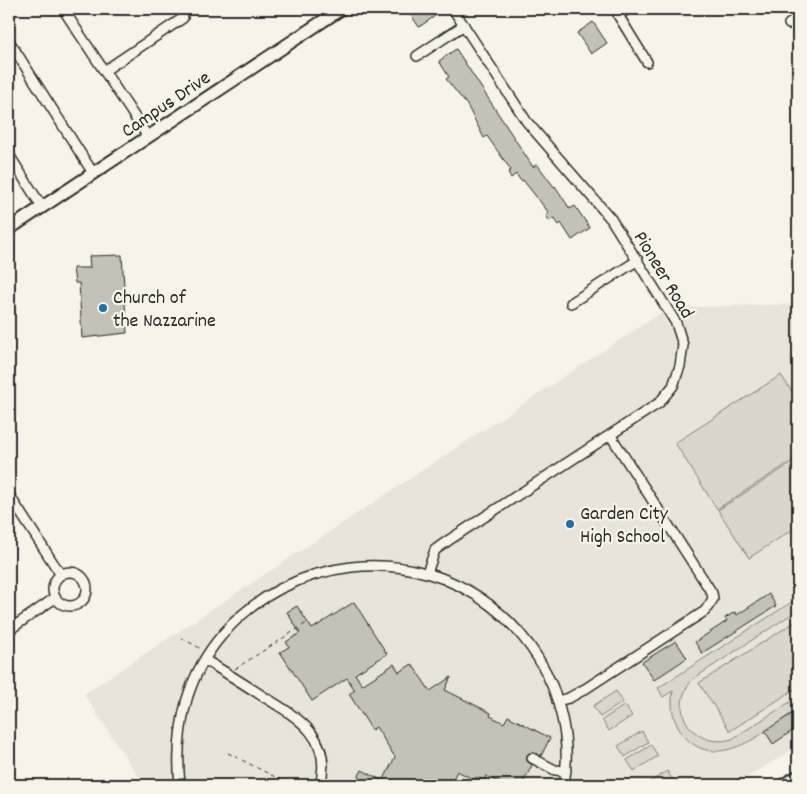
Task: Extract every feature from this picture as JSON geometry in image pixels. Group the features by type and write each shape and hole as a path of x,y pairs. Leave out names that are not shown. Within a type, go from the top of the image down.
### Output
{"highway":[{"path":"786,785 798,780"},
{"path":"792,785 798,780"}],"main road":[{"name":"Campus Drive","path":"9,229 341,9"}],"street":[{"path":"63,9 148,137"},
{"name":"Pioneer Road","path":"427,573 431,557 442,545 659,403 673,386 680,366 683,345 676,323 612,219 527,122 453,9"},
{"path":"628,9 618,15 647,62"},
{"path":"104,71 184,18"},
{"path":"789,24 798,18"},
{"path":"417,56 464,25"},
{"path":"9,41 93,173"},
{"path":"9,155 42,207"},
{"path":"571,303 638,260"},
{"path":"557,700 569,698 705,611 712,599 712,593 611,436"},
{"path":"9,495 61,575"},
{"path":"180,785 178,749 182,718 194,680 220,638 245,612 271,593 300,578 333,569 367,564 399,566 427,573 469,590 509,621 522,635 544,667 557,700 565,737 566,771 564,785"},
{"path":"66,572 77,574 85,582 86,593 80,602 75,605 64,605 55,598 53,588 61,575 66,572"},
{"path":"9,630 55,598"},
{"path":"205,660 304,723 319,746 323,761 320,785"},
{"path":"532,758 555,770 566,771"}],"path":[{"path":"234,670 308,622"},
{"path":"182,638 203,650"},
{"path":"228,753 291,785"}],"shaded area":[{"name":"Garden City High School","path":"798,304 798,747 733,785 144,785 84,694 668,308"},
{"path":"781,375 798,401 798,457 717,509 675,443"},
{"path":"798,459 798,526 749,558 718,510"},
{"path":"798,598 798,610 693,679 685,691 682,703 683,714 695,733 718,741 732,739 798,697 798,709 742,745 726,750 711,751 697,746 683,735 677,725 672,708 673,691 663,697 658,688"},
{"path":"798,620 798,687 730,731 699,683"},
{"path":"616,691 623,702 600,717 593,706"},
{"path":"625,705 632,716 609,731 602,720"},
{"path":"642,731 648,742 625,757 618,746"},
{"path":"651,745 658,756 634,771 627,760"},
{"path":"667,771 674,782 669,785 645,785"}],"building":[{"path":"407,9 421,9 424,14 431,10 435,16 419,27"},
{"path":"593,22 607,43 591,54 577,33"},
{"path":"456,49 533,167 537,164 555,186 570,209 575,206 590,228 572,240 561,223 559,225 554,218 549,221 546,215 549,213 523,180 521,181 516,174 511,178 508,172 511,170 487,136 484,138 467,105 446,79 449,77 439,61"},
{"name":"Church of the Nazzarine","path":"122,255 127,333 82,338 79,283 75,283 73,268 90,268 89,256"},
{"path":"769,594 776,606 702,653 695,642 727,621 725,618 735,612 737,615"},
{"path":"354,602 387,654 355,674 362,685 394,664 399,672 412,664 430,691 451,677 445,690 491,713 490,716 504,723 508,716 550,738 541,756 532,752 527,755 527,761 532,765 522,785 504,785 486,776 484,781 476,777 475,780 457,771 450,785 354,785 362,770 383,781 395,757 376,727 372,730 349,694 355,690 347,678 312,701 280,652 289,647 286,642 300,633 287,612 297,606 312,629"},
{"path":"676,641 687,658 654,680 642,662"},
{"path":"798,710 798,727 773,744 765,731"}],"place":[{"name":"Church of the Nazzarine","path":"103,308"},
{"name":"Garden City High School","path":"570,524"}]}
